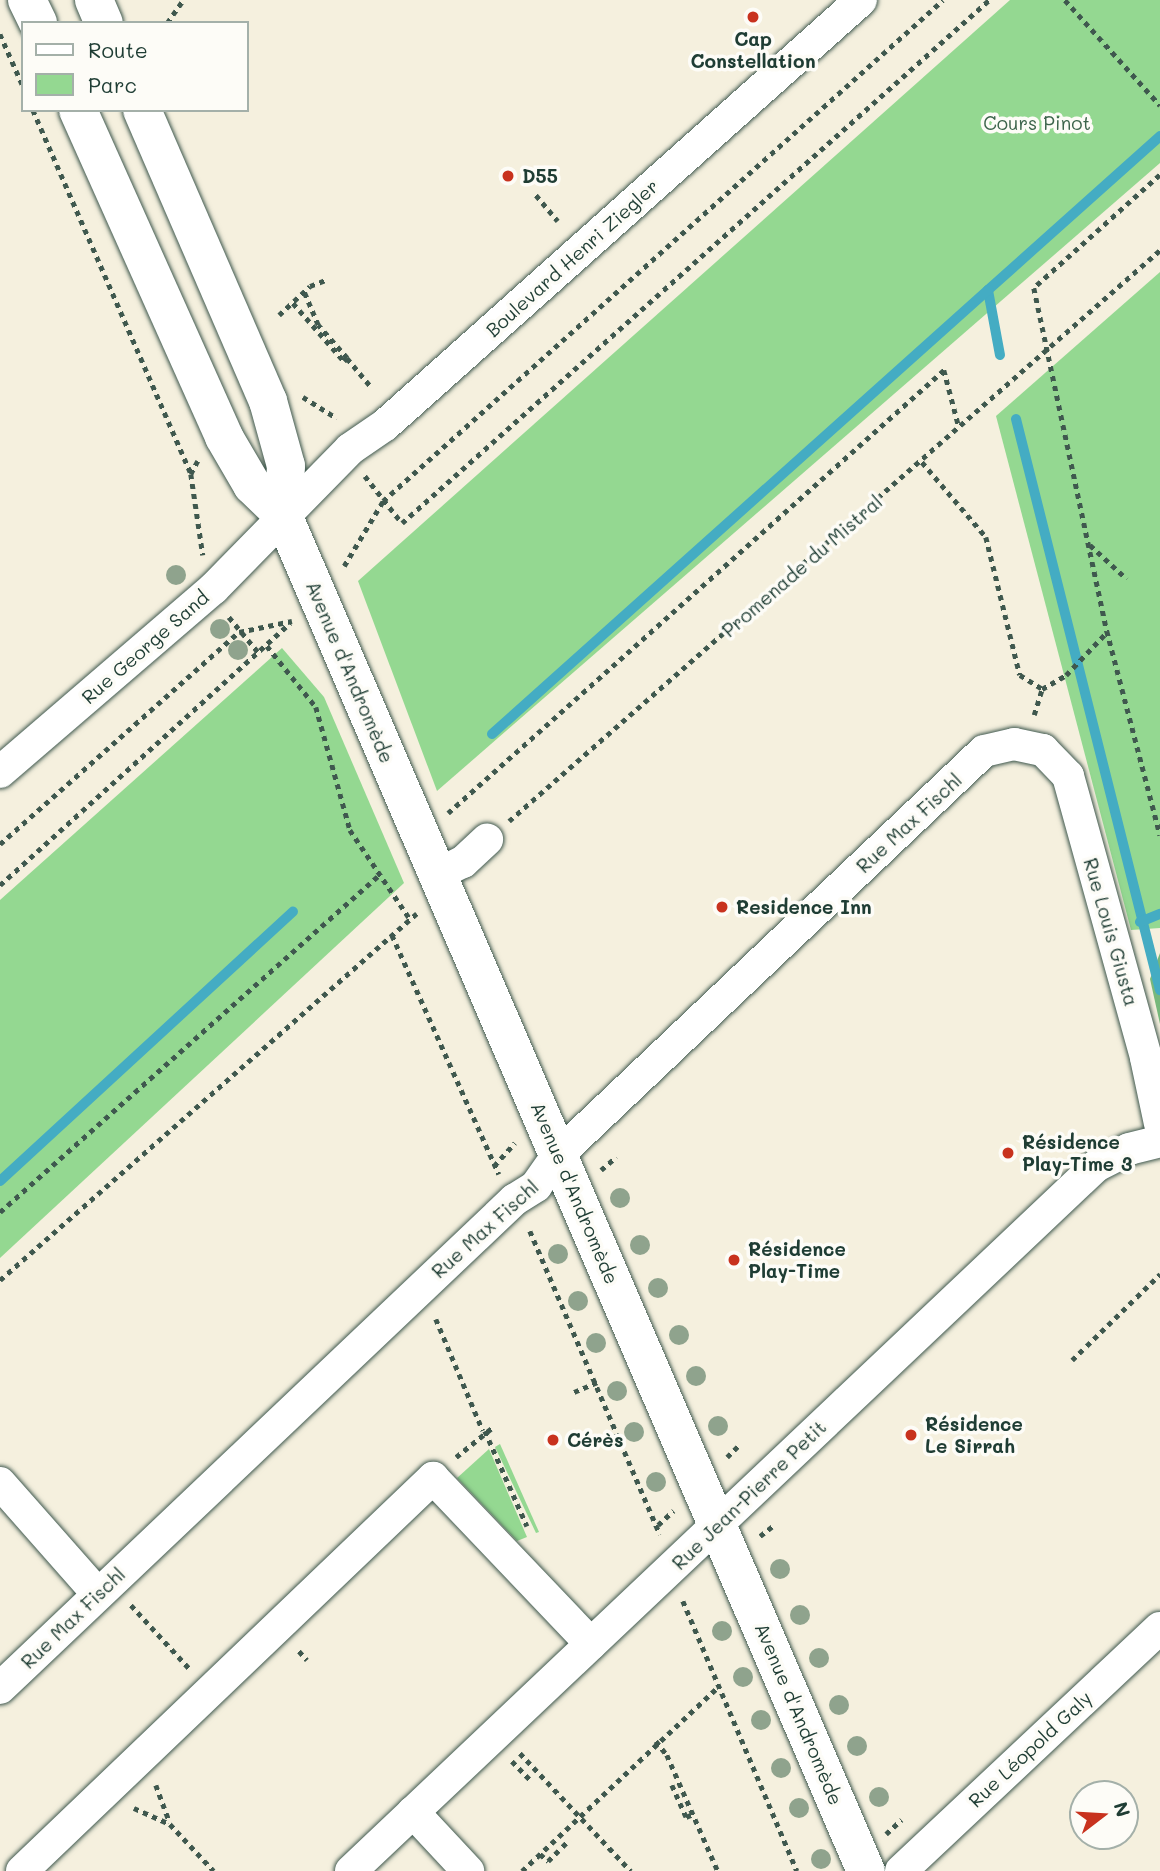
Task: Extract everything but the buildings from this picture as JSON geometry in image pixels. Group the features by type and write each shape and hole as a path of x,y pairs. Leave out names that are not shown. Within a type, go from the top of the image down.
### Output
{"street":[{"path":"27,0 37,21"},
{"path":"94,0 103,21"},
{"name":"Boulevard Henri Ziegler","path":"283,515 350,449 385,425 861,0"},
{"name":"Avenue d'Andromède","path":"79,112 224,437 252,485 283,515 866,1871"},
{"name":"Avenue d'Andromède","path":"143,112 268,401 286,466 283,515"},
{"name":"Rue George Sand","path":"0,772 212,589 283,515"},
{"name":"Rue Max Fischl","path":"0,1688 112,1596 514,1199 536,1186 558,1155 985,751 1014,744 1043,750"},
{"name":"Rue Louis Giusta","path":"1043,750 1068,776 1146,1058 1160,1124"},
{"path":"441,881 487,840"},
{"name":"Rue Jean-Pierre Petit","path":"351,1871 1096,1166 1129,1149 1160,1141"},
{"path":"22,1871 432,1478 591,1644"},
{"path":"0,1483 112,1596"},
{"name":"Rue Léopold Galy","path":"901,1871 1160,1628"},
{"path":"413,1812 468,1871"}],"path":[{"path":"338,577 383,501 943,0"},
{"path":"362,472 402,523 989,0"},
{"path":"1065,0 1159,104"},
{"path":"168,21 180,1"},
{"path":"0,34 21,81"},
{"path":"34,112 191,474"},
{"path":"1160,176 1034,289 1046,351 1054,369 1107,631 1160,835"},
{"path":"536,195 558,221"},
{"name":"Promenade du Mistral","path":"487,840 922,462 1160,250"},
{"path":"279,315 304,292 326,280"},
{"path":"304,292 318,325 372,388"},
{"path":"293,303 344,361 347,358"},
{"path":"443,817 944,370 959,427"},
{"path":"922,462 986,537 1020,675 1042,689 1066,675 1098,645 1107,631"},
{"path":"1089,544 1128,579"},
{"path":"0,844 239,632 293,621 0,885"},
{"path":"267,646 316,707 350,830 410,919"},
{"path":"0,1212 379,874"},
{"path":"0,1280 410,919 441,881"},
{"path":"392,935 488,1156"},
{"path":"494,1166 521,1137"},
{"path":"525,1223 653,1514"},
{"path":"1072,1360 1160,1274"},
{"path":"431,1308 533,1540 506,1555"},
{"path":"574,1392 597,1382"},
{"path":"432,1478 484,1431 493,1427"},
{"path":"721,1463 739,1446"},
{"path":"112,1596 210,1691"},
{"path":"681,1597 797,1871"},
{"path":"522,1871 656,1741 719,1686"},
{"path":"656,1741 667,1755 718,1871"},
{"path":"514,1747 631,1871"},
{"path":"516,1765 531,1781"},
{"path":"672,1785 686,1817 693,1814"},
{"path":"885,1835 901,1821"},
{"path":"170,1824 214,1871"},
{"path":"540,1854 548,1861 569,1840"}],"green space":[{"name":"Cours Pinot","path":"1010,0 1160,0 1160,163 437,791 358,581"},
{"path":"1160,272 1160,928 1131,930 996,416"},
{"path":"282,648 324,697 404,883 0,1258 0,900"},
{"path":"1160,953 1160,1024 1150,979"},
{"path":"500,1444 539,1532 536,1533 495,1447"},
{"path":"489,1449 527,1537 517,1541 457,1478"}],"waterway":[{"path":"1000,355 988,290 1160,136"},
{"path":"492,734 988,290"},
{"path":"1016,419 1160,990"},
{"path":"0,1181 293,912"},
{"path":"1140,922 1160,914"}],"place":[{"name":"Cap Constellation","path":"753,17"},
{"name":"D55","path":"508,176"},
{"name":"Residence Inn","path":"722,907"},
{"name":"Résidence Play-Time 3","path":"1008,1153"},
{"name":"Résidence Play-Time","path":"734,1260"},
{"name":"Résidence Le Sirrah","path":"911,1435"},
{"name":"Cérès","path":"553,1440"}]}
